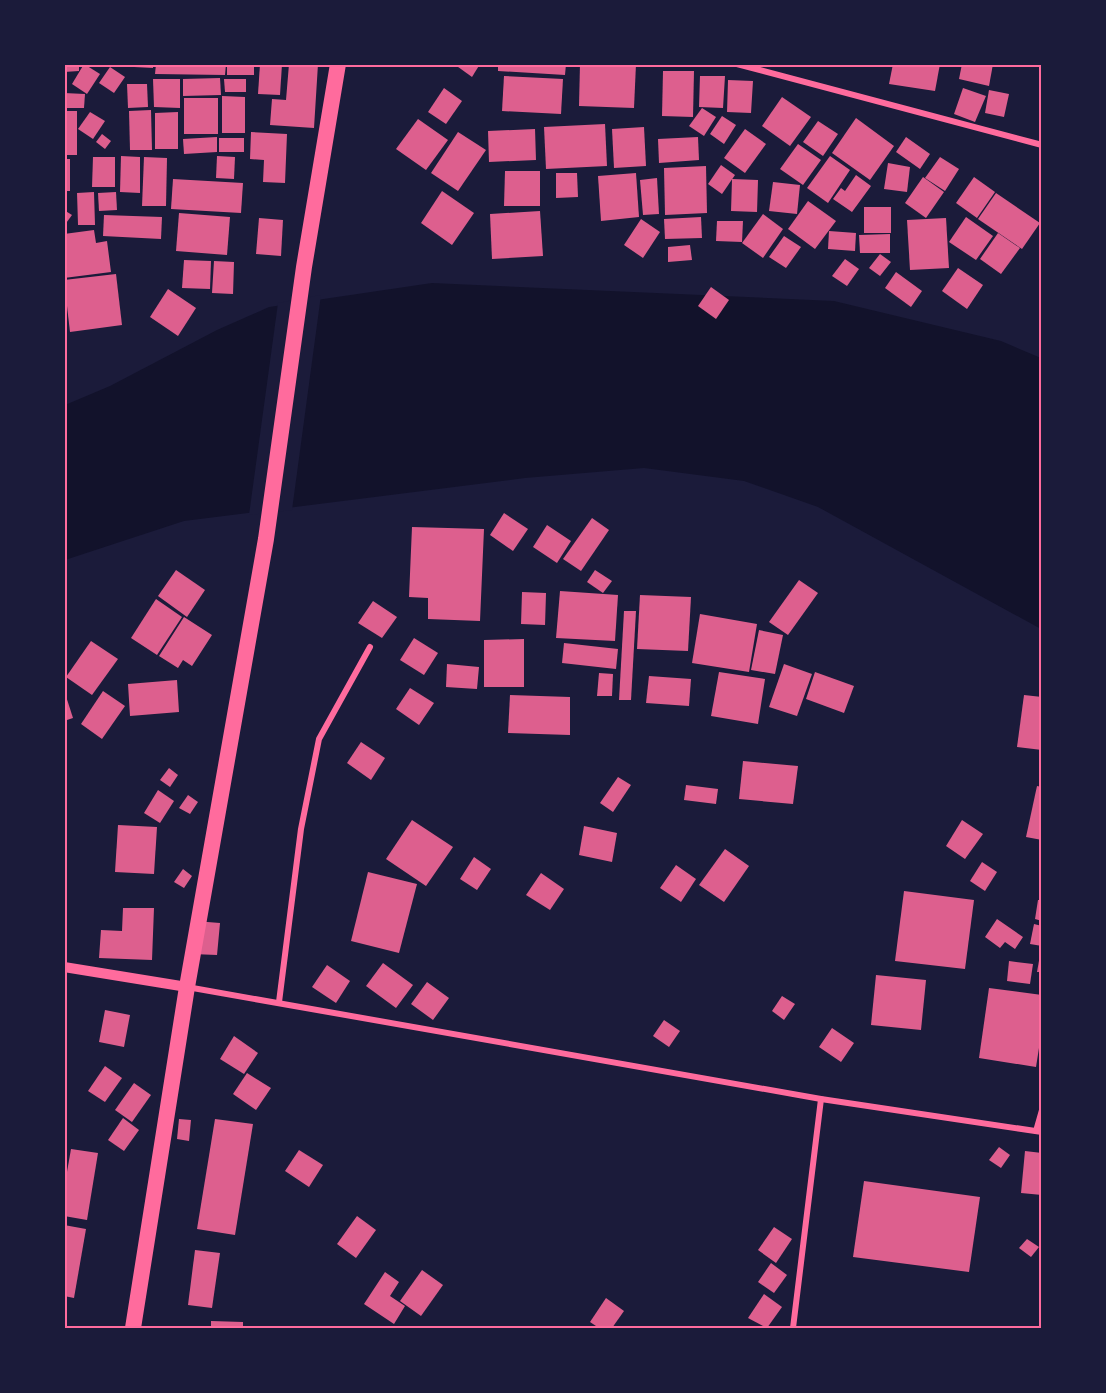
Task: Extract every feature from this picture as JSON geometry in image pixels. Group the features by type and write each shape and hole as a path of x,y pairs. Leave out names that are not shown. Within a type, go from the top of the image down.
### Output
{"highway":[{"path":"133,1329 188,987 266,539 304,267 338,64"}],"street":[{"path":"737,64 1041,145"},
{"path":"279,1002 301,829 319,739 370,647"},
{"path":"64,967 279,1002 821,1098 1039,1131 1041,1110"},
{"path":"793,1329 821,1098"}],"shaded area":[{"path":"432,283 834,301 1001,341 1041,358 1041,629 818,507 744,481 644,468 525,478 184,521 65,560 65,405 110,386 217,330 269,307"}],"pier":[{"path":"321,295 292,510 249,515 278,303"}],"building":[{"path":"64,64 79,64 79,71 64,72"},
{"path":"84,64 100,74 87,94 72,84"},
{"path":"134,64 153,64 153,68 134,67"},
{"path":"156,64 226,64 225,75 155,74"},
{"path":"227,64 254,64 254,75 227,75"},
{"path":"260,64 282,64 280,95 258,94"},
{"path":"289,64 318,64 314,128 270,125 272,99 286,100"},
{"path":"454,64 480,64 472,77"},
{"path":"498,64 566,64 565,75 498,71"},
{"path":"580,64 636,64 634,108 579,106"},
{"path":"893,64 940,64 935,91 889,84"},
{"path":"962,64 993,64 989,86 959,79"},
{"path":"110,67 125,77 114,93 99,83"},
{"path":"663,71 694,71 693,117 662,116"},
{"path":"504,76 563,79 561,114 502,111"},
{"path":"700,76 725,76 723,108 699,107"},
{"path":"220,78 221,95 183,96 183,79"},
{"path":"153,79 180,79 180,108 154,107"},
{"path":"224,79 246,79 246,92 225,92"},
{"path":"728,80 753,81 751,113 727,112"},
{"path":"127,84 147,84 148,107 128,108"},
{"path":"444,88 462,101 446,124 428,112"},
{"path":"963,88 986,96 975,122 954,114"},
{"path":"989,90 1009,94 1004,117 985,113"},
{"path":"64,93 85,94 84,108 64,108"},
{"path":"222,96 245,97 245,133 222,133"},
{"path":"782,97 811,117 790,146 762,126"},
{"path":"184,98 218,98 218,134 184,134"},
{"path":"702,108 716,117 704,136 689,126"},
{"path":"151,110 152,150 130,150 129,111"},
{"path":"64,111 77,111 77,155 64,155"},
{"path":"90,112 105,121 93,139 78,129"},
{"path":"178,112 178,149 155,149 155,113"},
{"path":"722,116 736,125 724,144 710,134"},
{"path":"856,118 894,146 870,180 832,153"},
{"path":"418,119 448,140 426,170 396,149"},
{"path":"818,121 838,134 823,156 803,142"},
{"path":"605,124 607,166 546,169 544,127"},
{"path":"644,127 646,166 614,168 612,129"},
{"path":"535,129 536,160 489,162 488,131"},
{"path":"745,129 766,144 745,173 724,158"},
{"path":"251,132 287,134 285,183 263,182 264,160 250,159"},
{"path":"458,132 486,150 458,191 431,173"},
{"path":"102,134 111,141 105,149 96,142"},
{"path":"217,137 217,152 184,154 183,139"},
{"path":"698,137 699,160 659,163 658,139"},
{"path":"906,137 930,154 920,169 896,152"},
{"path":"219,138 244,138 244,152 219,152"},
{"path":"798,144 821,160 803,185 780,169"},
{"path":"121,156 140,157 140,193 120,192"},
{"path":"217,156 235,157 234,179 216,178"},
{"path":"830,156 850,170 828,203 807,188"},
{"path":"93,157 115,157 115,187 92,187"},
{"path":"144,157 167,158 166,206 142,206"},
{"path":"940,157 959,169 945,191 925,178"},
{"path":"64,159 70,159 70,191 64,191"},
{"path":"888,163 910,167 907,192 884,189"},
{"path":"721,165 735,175 722,194 708,184"},
{"path":"706,166 707,213 665,215 664,168"},
{"path":"505,171 540,171 540,206 504,206"},
{"path":"556,173 577,173 578,197 556,198"},
{"path":"636,173 639,217 601,221 598,176"},
{"path":"856,175 871,186 852,212 833,199 841,188 845,191"},
{"path":"923,177 944,192 926,218 905,203"},
{"path":"974,177 995,192 977,218 956,203"},
{"path":"657,178 659,214 643,215 640,180"},
{"path":"173,179 243,183 241,213 171,209"},
{"path":"732,179 758,180 757,212 731,211"},
{"path":"773,182 800,185 797,214 769,211"},
{"path":"442,191 474,213 452,245 421,223"},
{"path":"94,192 95,225 78,225 77,193"},
{"path":"116,192 117,210 99,211 98,193"},
{"path":"996,193 1040,223 1022,249 978,219"},
{"path":"808,201 836,221 815,249 788,229"},
{"path":"864,207 891,207 891,233 864,233"},
{"path":"64,210 72,215 64,226"},
{"path":"540,211 543,256 492,259 490,214"},
{"path":"179,213 230,217 227,255 176,251"},
{"path":"763,214 783,229 763,258 742,243"},
{"path":"104,215 162,217 161,239 103,236"},
{"path":"701,217 702,238 665,239 664,219"},
{"path":"966,217 993,236 976,260 949,242"},
{"path":"259,218 283,220 281,256 256,254"},
{"path":"946,218 949,268 910,270 907,220"},
{"path":"641,219 660,232 643,258 624,245"},
{"path":"717,221 743,221 742,242 716,241"},
{"path":"94,230 96,243 107,241 111,272 64,278 64,234"},
{"path":"829,231 856,233 855,251 828,249"},
{"path":"998,233 1020,248 1001,274 980,259"},
{"path":"890,234 890,253 860,253 859,235"},
{"path":"784,236 801,247 786,268 769,257"},
{"path":"690,245 692,260 668,262 668,247"},
{"path":"880,254 891,262 880,276 869,268"},
{"path":"845,259 859,269 847,286 832,276"},
{"path":"184,260 211,261 210,289 182,288"},
{"path":"214,261 234,262 233,294 212,293"},
{"path":"958,268 983,285 967,309 942,291"},
{"path":"896,272 922,291 911,307 885,288"},
{"path":"116,274 122,325 70,332 64,280"},
{"path":"711,287 729,300 716,319 698,306"},
{"path":"168,289 196,308 178,336 150,317"},
{"path":"504,513 528,529 513,551 490,535"},
{"path":"592,518 609,530 581,571 563,559"},
{"path":"547,525 571,541 557,563 533,547"},
{"path":"412,527 484,529 480,621 428,619 428,598 409,597"},
{"path":"176,570 205,590 187,617 158,596"},
{"path":"595,570 612,581 603,593 587,582"},
{"path":"799,580 818,593 788,635 769,622"},
{"path":"560,591 618,595 615,641 556,638"},
{"path":"522,592 546,593 545,625 521,624"},
{"path":"640,595 691,597 688,651 637,649"},
{"path":"156,599 182,617 157,655 131,638"},
{"path":"373,601 397,617 382,638 358,623"},
{"path":"624,611 636,611 631,700 619,700"},
{"path":"700,614 757,624 749,672 692,663"},
{"path":"184,617 212,635 192,666 183,660 178,668 159,656"},
{"path":"759,630 783,635 775,674 751,670"},
{"path":"414,638 438,653 424,675 400,660"},
{"path":"524,639 524,687 484,687 484,640"},
{"path":"91,641 118,659 92,695 66,677"},
{"path":"564,643 618,649 616,669 562,663"},
{"path":"447,664 479,667 477,689 446,687"},
{"path":"784,664 812,674 797,716 769,707"},
{"path":"719,672 765,679 758,724 711,716"},
{"path":"815,672 854,686 844,713 806,699"},
{"path":"599,673 613,674 612,696 597,696"},
{"path":"649,676 691,679 689,706 646,703"},
{"path":"177,680 179,712 130,716 128,684"},
{"path":"410,688 434,703 419,725 396,709"},
{"path":"64,690 73,718 64,721"},
{"path":"103,691 125,706 102,739 81,724"},
{"path":"510,695 570,697 570,735 508,733"},
{"path":"1024,695 1042,697 1042,750 1017,747"},
{"path":"361,742 385,758 371,780 347,763"},
{"path":"743,761 798,766 793,804 739,799"},
{"path":"169,768 178,775 170,787 160,780"},
{"path":"618,777 631,785 613,812 600,803"},
{"path":"686,785 718,789 716,804 684,800"},
{"path":"1037,786 1042,787 1042,840 1026,837"},
{"path":"158,790 174,801 160,823 144,813"},
{"path":"188,795 198,802 190,814 179,808"},
{"path":"412,820 453,847 426,886 386,859"},
{"path":"962,820 983,834 965,859 946,846"},
{"path":"118,825 157,827 154,874 115,872"},
{"path":"584,826 617,833 612,862 579,855"},
{"path":"725,849 749,866 724,902 699,885"},
{"path":"474,857 491,869 477,890 460,879"},
{"path":"982,862 997,872 985,891 970,881"},
{"path":"676,865 696,879 681,902 660,888"},
{"path":"183,869 192,876 184,888 174,882"},
{"path":"368,872 417,884 399,953 351,941"},
{"path":"541,873 564,889 550,910 526,895"},
{"path":"904,891 974,900 965,969 895,961"},
{"path":"1038,900 1042,900 1042,921 1035,919"},
{"path":"123,908 154,908 152,960 99,958 101,930 122,931"},
{"path":"997,919 1023,937 1015,949 1005,942 1000,948 985,937"},
{"path":"195,921 220,923 217,955 192,954"},
{"path":"1034,924 1042,926 1042,946 1030,944"},
{"path":"1040,955 1042,955 1042,972 1037,972"},
{"path":"1009,961 1033,964 1030,984 1007,981"},
{"path":"383,963 413,985 396,1008 366,986"},
{"path":"327,965 350,981 336,1003 312,987"},
{"path":"876,975 926,980 921,1030 871,1025"},
{"path":"427,982 449,998 433,1020 411,1004"},
{"path":"989,988 1042,995 1042,1029 1036,1067 979,1058"},
{"path":"782,996 795,1004 784,1020 772,1011"},
{"path":"105,1010 130,1015 124,1047 99,1042"},
{"path":"664,1020 680,1031 669,1047 653,1036"},
{"path":"832,1028 854,1043 841,1062 819,1047"},
{"path":"234,1036 258,1053 244,1074 220,1059"},
{"path":"105,1066 122,1078 105,1102 88,1091"},
{"path":"247,1073 271,1088 256,1110 233,1094"},
{"path":"134,1083 151,1095 132,1122 115,1110"},
{"path":"123,1118 139,1130 124,1151 108,1140"},
{"path":"179,1119 191,1120 189,1141 177,1139"},
{"path":"215,1119 253,1124 235,1235 197,1229"},
{"path":"999,1147 1010,1155 1001,1168 989,1160"},
{"path":"71,1149 98,1153 87,1220 64,1216 64,1189"},
{"path":"299,1150 323,1165 309,1187 285,1171"},
{"path":"1025,1151 1042,1153 1042,1195 1021,1193"},
{"path":"864,1181 980,1197 969,1272 853,1257"},
{"path":"357,1216 376,1230 356,1258 337,1244"},
{"path":"64,1225 86,1229 74,1298 64,1296"},
{"path":"774,1227 792,1239 776,1263 758,1250"},
{"path":"1027,1239 1039,1247 1031,1257 1019,1248"},
{"path":"195,1250 220,1253 212,1308 188,1305"},
{"path":"771,1263 787,1275 774,1293 758,1282"},
{"path":"422,1270 443,1285 421,1316 400,1301"},
{"path":"385,1272 399,1282 390,1296 405,1306 394,1324 364,1304"},
{"path":"764,1294 782,1307 767,1328 748,1318"},
{"path":"606,1298 624,1311 612,1328 599,1328 590,1322"},
{"path":"211,1321 243,1322 243,1328 211,1328"}]}
